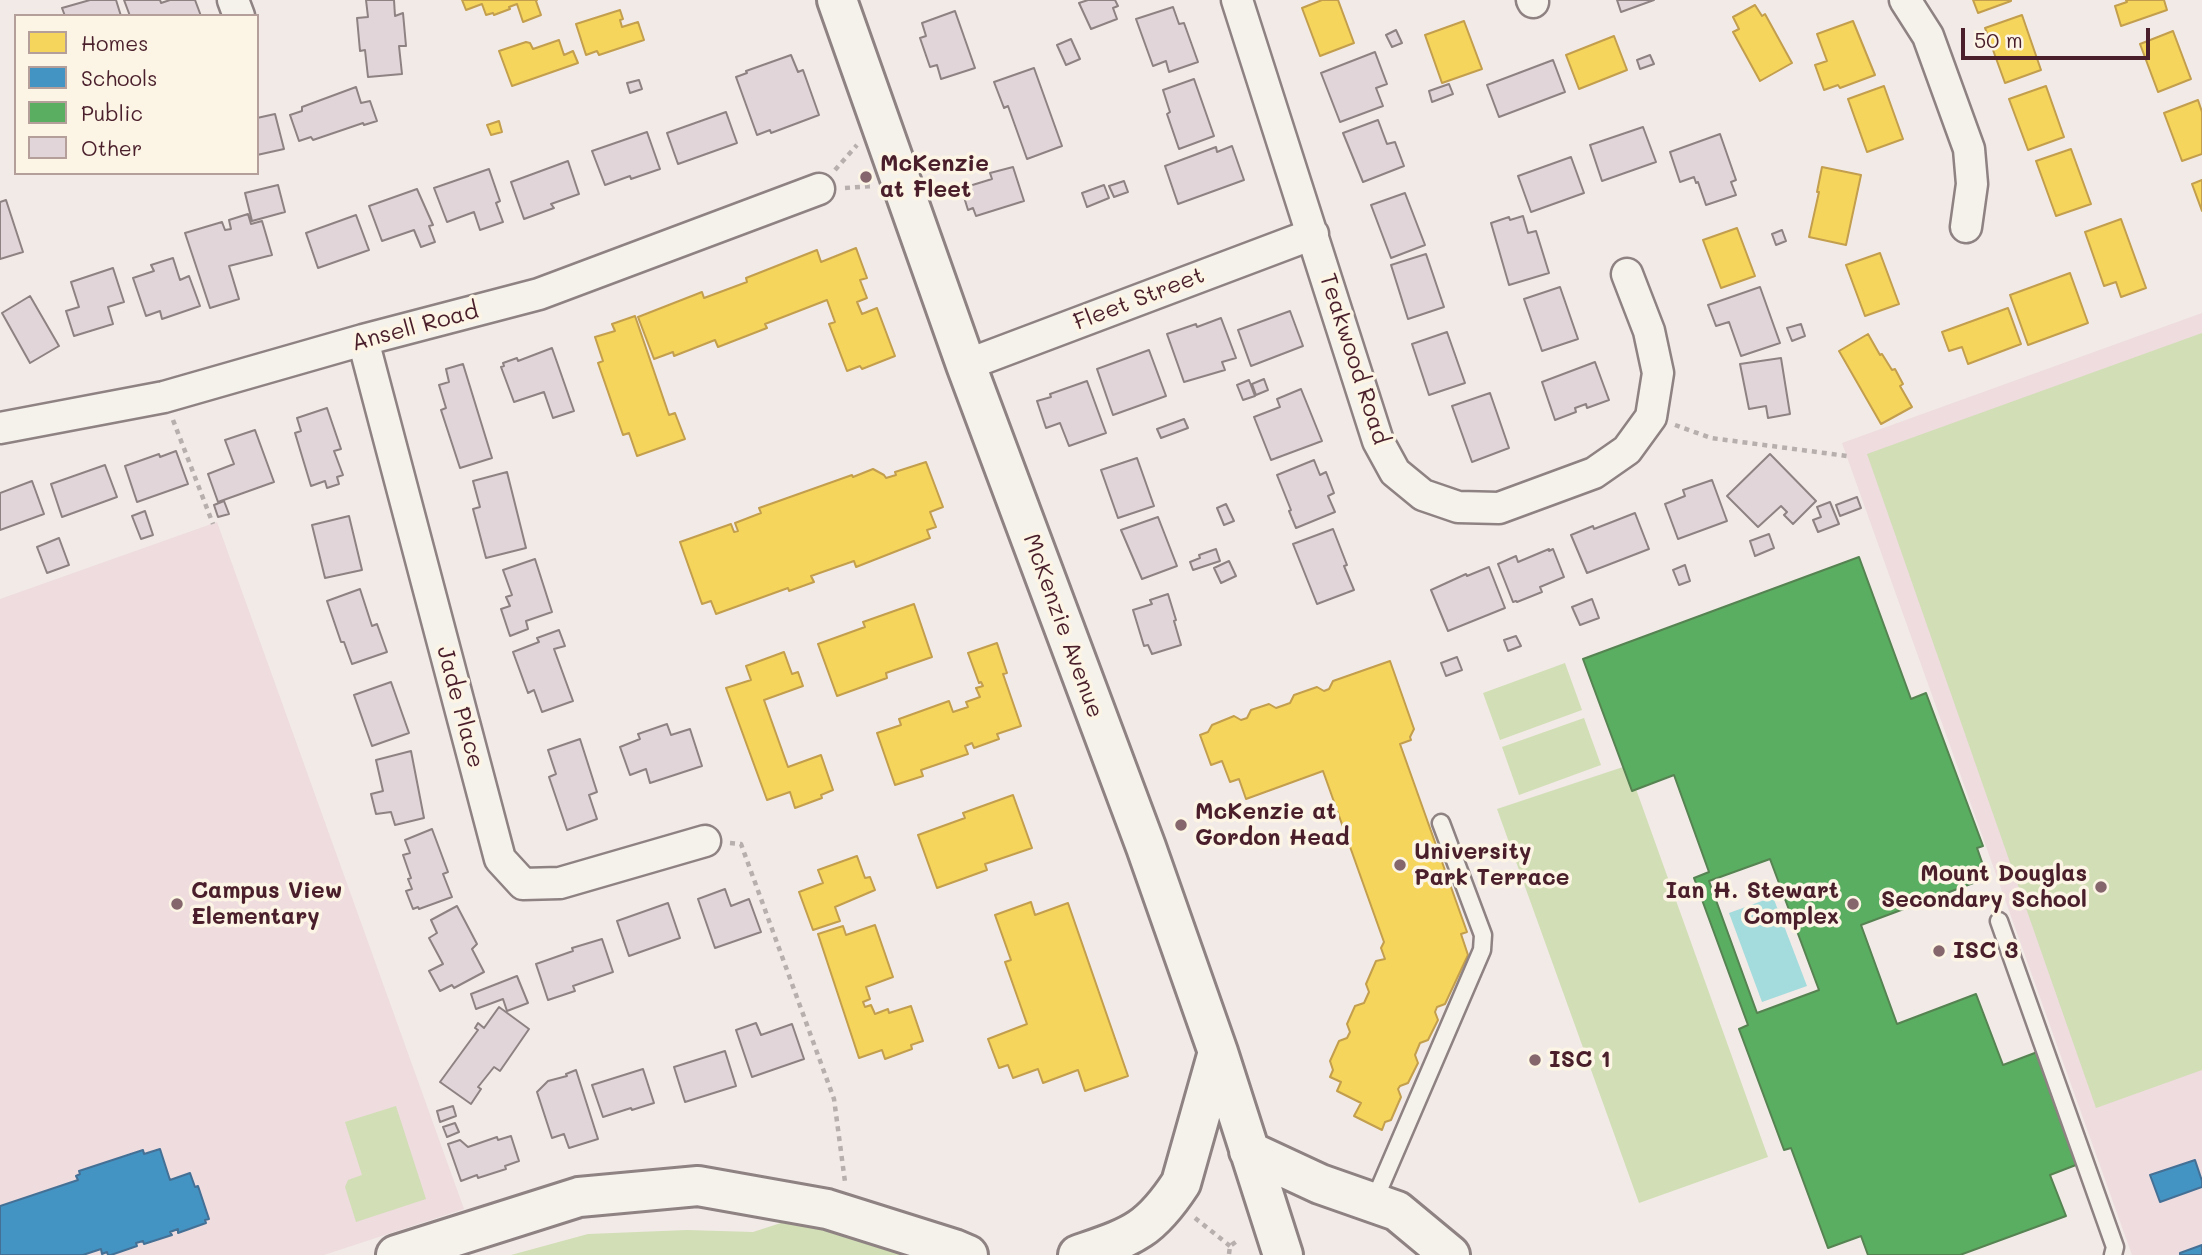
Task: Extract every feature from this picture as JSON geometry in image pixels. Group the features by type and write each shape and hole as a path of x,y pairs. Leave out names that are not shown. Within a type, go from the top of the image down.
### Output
{"main road":[{"name":"McKenzie Avenue","path":"837,0 966,365 1141,834 1218,1052 1283,1255"},
{"path":"1079,1255 1137,1233 1169,1201 1181,1183 1218,1052"},
{"path":"1249,1151 1320,1184 1397,1211 1450,1255"},
{"path":"396,1255 579,1197 698,1186 849,1215 968,1255"},
{"path":"1406,1255 1450,1255"}],"street":[{"name":"Teakwood Road","path":"1237,0 1378,441 1395,472 1423,495 1458,507 1499,508 1594,473 1627,450 1651,417 1658,373 1649,331 1628,274"},
{"path":"1905,0 1928,36 1969,149 1972,184 1966,226"},
{"name":"Ansell Road","path":"0,428 164,397 539,294 819,189"},
{"name":"Fleet Street","path":"966,365 1313,234"},
{"name":"Jade Place","path":"363,341 500,859 523,884 560,883 705,841"}],"lane":[{"path":"1374,1201 1482,950 1483,935 1441,823"},
{"path":"1999,921 2115,1247 2113,1255"}],"path":[{"path":"819,189 858,142"},
{"path":"819,189 884,186 899,179"},
{"path":"164,397 213,523"},
{"path":"1651,417 1711,438 1847,456"},
{"path":"705,841 741,844 834,1099 849,1215"},
{"path":"1186,1213 1230,1246"},
{"path":"1228,1254 1230,1246 1237,1241"}],"shaded area":[{"name":"Mount Douglas Secondary School","path":"2202,313 2202,1255 2132,1255 1842,443"},
{"name":"Campus View Elementary","path":"217,522 464,1209 324,1255 0,1255 0,599"}],"green space":[{"name":"Mount Douglas Secondary School","path":"2202,333 2202,1070 2096,1108 1867,454"},
{"path":"1565,663 1582,710 1500,740 1483,693"},
{"path":"1584,718 1601,765 1519,795 1502,747"},
{"path":"1623,767 1632,790 1636,789 1768,1157 1639,1203 1497,809"},
{"path":"396,1106 426,1199 356,1222 345,1187 348,1180 362,1175 345,1122"},
{"path":"787,1221 867,1238 916,1255 511,1255 588,1234 687,1230 753,1232"}],"water":[{"path":"1773,897 1807,986 1762,1002 1729,913"}],"building: Homes":[{"path":"462,0 537,0 541,15 523,22 517,4 494,15 486,15 482,4 466,10"},
{"path":"1322,0 1338,0 1354,43 1320,56 1302,8"},
{"path":"1973,0 2011,0 2011,1 1978,13"},
{"path":"2126,0 2164,0 2167,10 2121,26 2115,6 2127,2"},
{"path":"1755,5 1762,16 1765,14 1792,63 1760,81 1733,32 1739,29 1733,17"},
{"path":"620,10 622,27 638,22 644,40 599,55 597,51 586,55 576,24"},
{"path":"2022,15 2041,70 2005,83 1985,28"},
{"path":"1464,21 1482,69 1442,83 1425,35"},
{"path":"1853,21 1875,75 1840,88 1838,85 1824,90 1815,65 1827,61 1817,34"},
{"path":"2173,31 2191,79 2158,92 2140,44"},
{"path":"1614,36 1627,70 1579,89 1566,55"},
{"path":"559,40 564,55 573,51 578,63 512,86 499,51 526,42 530,43 533,49"},
{"path":"1884,86 1903,139 1867,152 1848,99"},
{"path":"2046,86 2064,137 2028,150 2009,99"},
{"path":"2198,100 2202,112 2202,154 2182,161 2164,113"},
{"path":"499,121 502,132 491,135 487,125"},
{"path":"2071,149 2091,204 2056,216 2036,161"},
{"path":"1822,167 1861,175 1846,245 1809,237"},
{"path":"2202,180 2202,211 2192,184"},
{"path":"2121,219 2146,288 2121,297 2116,282 2104,286 2085,232"},
{"path":"1737,228 1755,276 1721,288 1703,240"},
{"path":"856,248 867,278 860,280 867,298 857,302 862,314 877,308 895,356 862,369 860,366 847,371 829,324 835,322 827,300 765,324 767,328 718,347 715,340 674,356 673,352 654,359 638,317 702,292 704,298 747,282 746,278 817,250 821,262"},
{"path":"1880,253 1899,304 1865,316 1846,265"},
{"path":"2070,273 2088,323 2028,345 2010,295"},
{"path":"2008,308 2021,344 1968,364 1962,347 1949,351 1942,332"},
{"path":"635,316 669,415 675,413 685,439 637,456 629,433 623,435 598,363 603,361 595,337 615,331 612,324"},
{"path":"1868,334 1880,355 1882,354 1892,370 1895,369 1903,384 1900,386 1912,407 1881,424 1839,351"},
{"path":"926,462 943,507 930,512 936,527 927,530 930,538 856,567 854,561 811,576 814,582 789,591 788,588 716,614 711,601 702,604 680,542 731,524 734,532 738,531 735,523 761,513 759,508 852,475 853,477 873,469 886,478 896,475 895,472"},
{"path":"914,604 932,657 886,673 887,678 837,696 818,644 865,627 863,622"},
{"path":"997,643 1007,673 1003,674 1021,726 997,734 999,739 974,748 972,743 965,746 968,754 921,770 923,776 895,785 877,733 901,725 899,719 949,701 953,712 968,707 966,702 980,697 976,688 983,686 979,683 968,653"},
{"path":"784,652 792,674 798,672 803,686 764,700 788,767 821,755 833,790 821,795 822,798 795,808 790,792 767,800 726,688 751,680 746,666"},
{"name":"University Park Terrace","path":"1390,661 1414,729 1411,740 1400,744 1467,932 1461,934 1468,955 1445,1004 1437,1007 1435,1012 1438,1020 1428,1040 1420,1043 1415,1055 1418,1063 1408,1083 1398,1089 1401,1097 1391,1120 1385,1122 1382,1130 1354,1116 1361,1103 1337,1091 1341,1082 1330,1077 1333,1070 1330,1061 1339,1041 1347,1038 1350,1032 1347,1024 1355,1006 1364,1003 1369,992 1366,984 1376,961 1385,959 1381,948 1384,942 1323,771 1246,799 1239,779 1230,782 1222,761 1211,765 1200,735 1208,732 1212,725 1234,716 1241,720 1247,718 1251,710 1269,704 1276,708 1290,703 1294,695 1317,687 1324,691 1329,689 1333,681"},
{"path":"1013,795 1032,848 985,864 987,870 937,888 918,835 965,818 963,813"},
{"path":"857,856 865,878 870,877 875,890 835,907 840,921 813,930 799,892 823,883 818,870"},
{"path":"1031,902 1035,915 1068,903 1128,1076 1085,1091 1078,1070 1043,1083 1038,1069 1013,1078 1008,1065 999,1068 988,1039 1027,1024 1005,962 1011,960 995,915"},
{"path":"875,925 893,977 866,987 870,999 863,1002 865,1007 871,1005 875,1014 911,1006 923,1041 911,1045 912,1049 885,1059 882,1050 859,1058 818,934 843,926 846,935"}],"building: Schools":[{"path":"160,1149 170,1180 190,1173 195,1187 198,1186 209,1219 205,1220 206,1223 178,1233 178,1229 170,1232 172,1235 144,1244 143,1241 136,1243 137,1246 111,1255 107,1252 102,1254 101,1249 83,1255 0,1255 0,1206 78,1180 76,1176 80,1174 79,1171 143,1150 144,1154"},
{"path":"2195,1160 2202,1187 2160,1202 2150,1175"},
{"path":"2202,1245 2202,1255 2180,1255 2180,1253"}],"building: Public":[{"name":"Ian H. Stewart Complex","path":"1859,557 1911,699 1926,693 1983,846 1977,848 1983,865 1971,870 1976,882 1861,925 1897,1024 1976,994 2003,1065 2040,1051 2081,1163 2050,1175 2066,1216 1960,1255 1868,1255 1861,1236 1828,1248 1791,1148 1784,1150 1739,1029 1748,1025 1694,878 1709,872 1674,775 1632,791 1583,659","holes":["1770,859 1819,990 1757,1013 1709,881"]}],"building: Other":[{"path":"90,0 116,0 120,14 64,14 62,8"},
{"path":"124,0 160,0 161,3 170,0 195,0 200,14 129,14"},
{"path":"366,0 394,0 395,16 403,13 406,46 399,46 402,74 368,77 365,50 360,51 357,18 368,17"},
{"path":"1088,0 1115,0 1118,6 1113,8 1117,19 1091,29 1079,3"},
{"path":"1617,0 1654,0 1621,12"},
{"path":"1173,7 1179,24 1184,23 1198,62 1169,72 1166,61 1153,66 1136,19"},
{"path":"955,11 975,68 941,79 937,65 930,67 920,38 926,36 922,23"},
{"path":"1396,30 1402,43 1392,47 1386,35"},
{"path":"1071,39 1080,59 1066,65 1057,45"},
{"path":"1375,52 1387,84 1376,88 1383,106 1340,122 1321,73"},
{"path":"791,55 798,72 803,70 819,115 771,133 770,130 757,135 736,77"},
{"path":"1650,55 1654,64 1640,69 1637,60"},
{"path":"1553,60 1565,92 1499,117 1487,85"},
{"path":"1034,68 1062,146 1027,159 1008,106 1004,108 994,82"},
{"path":"1194,79 1214,136 1179,149 1167,114 1170,112 1163,90"},
{"path":"639,80 642,89 630,93 627,83"},
{"path":"1449,84 1453,94 1432,102 1429,91"},
{"path":"356,87 361,103 370,101 377,121 313,140 311,137 299,141 290,115 302,111 302,107"},
{"path":"726,112 737,143 678,164 667,133"},
{"path":"275,114 284,149 259,155 259,118"},
{"path":"1378,120 1387,144 1395,142 1404,166 1363,182 1343,133"},
{"path":"1643,127 1656,162 1602,181 1590,145"},
{"path":"647,132 660,169 605,185 592,151"},
{"path":"1720,134 1736,180 1731,182 1736,195 1706,205 1694,177 1680,182 1670,152"},
{"path":"1232,146 1244,180 1178,204 1165,166 1216,147 1217,152"},
{"path":"1571,157 1584,193 1531,212 1518,176"},
{"path":"568,161 579,194 551,204 554,208 524,219 511,182"},
{"path":"1013,167 1024,201 976,216 973,208 968,210 964,197 969,195 966,187 992,179 990,173"},
{"path":"489,169 500,201 496,203 503,222 480,230 474,212 447,222 434,188"},
{"path":"1124,181 1128,192 1114,197 1109,186"},
{"path":"278,185 285,212 252,221 245,193"},
{"path":"1104,185 1109,198 1087,207 1082,193"},
{"path":"417,189 433,225 429,226 435,242 421,247 414,230 382,241 369,206"},
{"path":"1405,193 1425,245 1391,258 1371,205"},
{"path":"6,200 23,252 0,259 0,202"},
{"path":"248,214 251,224 262,221 272,255 229,266 239,299 210,308 185,233 222,222 225,230 231,229 229,220"},
{"path":"356,215 369,250 318,268 306,233"},
{"path":"1523,216 1528,233 1536,231 1549,273 1509,285 1491,223"},
{"path":"1782,230 1786,241 1776,245 1772,234"},
{"path":"1426,254 1444,307 1408,319 1391,265"},
{"path":"173,258 180,280 189,276 200,306 162,319 160,311 146,316 133,278 154,271 151,265"},
{"path":"113,268 124,302 108,307 113,324 74,336 66,311 79,307 71,282"},
{"path":"1560,287 1578,339 1542,351 1524,299"},
{"path":"1760,287 1780,343 1741,356 1729,322 1716,326 1708,305"},
{"path":"30,296 59,346 30,363 2,313"},
{"path":"1290,311 1303,346 1251,366 1238,330"},
{"path":"1221,318 1236,358 1222,362 1225,370 1184,382 1167,334"},
{"path":"1801,324 1805,336 1792,341 1787,328"},
{"path":"1447,332 1465,383 1429,395 1412,344"},
{"path":"552,348 574,411 553,418 544,392 514,402 501,367 504,366 503,363 517,358 518,361"},
{"path":"1149,350 1166,396 1113,415 1097,369"},
{"path":"1781,358 1790,414 1768,418 1766,406 1749,409 1740,364"},
{"path":"1595,362 1609,400 1587,408 1586,404 1575,408 1576,412 1555,420 1542,382"},
{"path":"463,364 492,458 460,468 441,410 446,408 439,385 449,382 446,369"},
{"path":"1264,379 1268,390 1256,395 1252,384"},
{"path":"1249,380 1255,396 1243,400 1237,385"},
{"path":"1087,381 1106,433 1069,446 1060,423 1046,428 1037,401"},
{"path":"1301,389 1322,441 1271,460 1254,417 1280,407 1277,399"},
{"path":"1490,393 1509,448 1472,462 1452,406"},
{"path":"327,408 341,449 334,451 343,475 337,477 339,484 327,488 325,481 311,486 295,433 301,431 297,418"},
{"path":"1184,419 1188,428 1161,438 1157,429"},
{"path":"255,430 274,482 218,502 208,474 234,464 225,440"},
{"path":"176,451 188,484 137,502 125,466"},
{"path":"1770,454 1816,501 1793,524 1784,515 1787,512 1781,506 1758,527 1727,496"},
{"path":"1137,458 1154,506 1118,518 1101,470"},
{"path":"1314,460 1320,475 1326,472 1334,493 1328,496 1335,512 1296,528 1277,475"},
{"path":"105,465 117,497 62,517 51,484"},
{"path":"507,472 526,548 486,558 473,509 480,507 473,481"},
{"path":"1712,480 1727,521 1678,539 1665,504 1685,496 1683,490"},
{"path":"32,481 44,514 0,530 0,493"},
{"path":"1857,497 1861,508 1840,516 1836,505"},
{"path":"224,501 229,514 218,517 214,505"},
{"path":"1830,502 1839,524 1818,532 1813,520 1821,517 1817,507"},
{"path":"1226,504 1234,521 1224,525 1217,508"},
{"path":"145,511 153,535 141,539 132,516"},
{"path":"1635,513 1649,549 1587,573 1571,535"},
{"path":"349,516 362,570 325,578 312,525"},
{"path":"1158,517 1177,566 1142,579 1121,530"},
{"path":"1333,529 1354,590 1317,604 1293,544"},
{"path":"1769,534 1774,548 1755,556 1750,541"},
{"path":"59,538 69,565 47,573 37,547"},
{"path":"1216,549 1220,561 1193,570 1190,562 1200,558 1199,555"},
{"path":"1553,549 1564,577 1540,587 1542,592 1513,602 1498,564 1516,556 1518,562"},
{"path":"535,559 552,612 526,621 528,629 510,636 501,609 510,606 506,597 512,595 503,570"},
{"path":"1229,561 1236,576 1221,583 1214,568"},
{"path":"1685,565 1690,581 1679,585 1673,570"},
{"path":"1489,567 1505,608 1448,631 1431,590"},
{"path":"360,589 372,626 377,624 387,652 352,664 344,642 341,642 327,601"},
{"path":"1168,594 1181,645 1152,654 1148,645 1144,646 1133,610 1152,604 1150,600"},
{"path":"1592,599 1599,618 1580,625 1572,607"},
{"path":"559,630 565,646 554,649 573,701 542,712 534,690 528,693 513,652 539,642 537,638"},
{"path":"1516,636 1521,646 1508,651 1504,640"},
{"path":"1457,657 1462,670 1446,676 1441,663"},
{"path":"391,682 409,733 372,746 354,695"},
{"path":"667,724 671,735 690,729 702,766 650,783 646,769 630,775 620,747 640,739 638,734"},
{"path":"580,739 597,792 589,795 597,819 567,830 549,777 556,774 548,750"},
{"path":"411,751 424,818 395,825 391,812 376,814 371,794 383,791 376,760"},
{"path":"432,829 448,872 443,874 452,897 413,909 406,891 412,889 403,855 410,853 405,840"},
{"path":"725,889 731,906 749,899 761,932 715,948 698,899"},
{"path":"668,903 680,938 629,956 617,921"},
{"path":"457,906 477,944 472,949 484,972 454,988 452,985 440,991 429,971 443,964 429,938 437,933 431,920"},
{"path":"602,939 613,972 573,986 575,991 548,1000 536,964 573,951 572,948"},
{"path":"517,976 528,1003 507,1011 503,999 476,1009 471,994"},
{"path":"499,1007 529,1029 500,1071 494,1067 478,1087 481,1089 471,1104 440,1082 478,1030 475,1028 478,1023 484,1028"},
{"path":"756,1023 761,1035 792,1024 804,1059 752,1077 736,1030"},
{"path":"725,1051 736,1086 685,1102 674,1067"},
{"path":"643,1069 654,1103 603,1117 592,1085"},
{"path":"576,1070 598,1139 569,1148 564,1134 552,1138 537,1092 548,1081 567,1076 566,1074"},
{"path":"453,1106 456,1116 440,1122 437,1111"},
{"path":"455,1123 459,1132 447,1137 443,1127"},
{"path":"511,1136 519,1161 505,1166 506,1169 461,1181 448,1144 460,1140 468,1147 497,1137 498,1140"}],"place":[{"name":"McKenzie at Fleet","path":"866,177"},
{"name":"McKenzie at Gordon Head","path":"1181,825"},
{"name":"University Park Terrace","path":"1400,865"},
{"name":"Mount Douglas Secondary School","path":"2101,887"},
{"name":"Campus View Elementary","path":"177,904"},
{"name":"Ian H. Stewart Complex","path":"1853,904"},
{"name":"ISC 3","path":"1939,951"},
{"name":"ISC 1","path":"1535,1060"}]}
